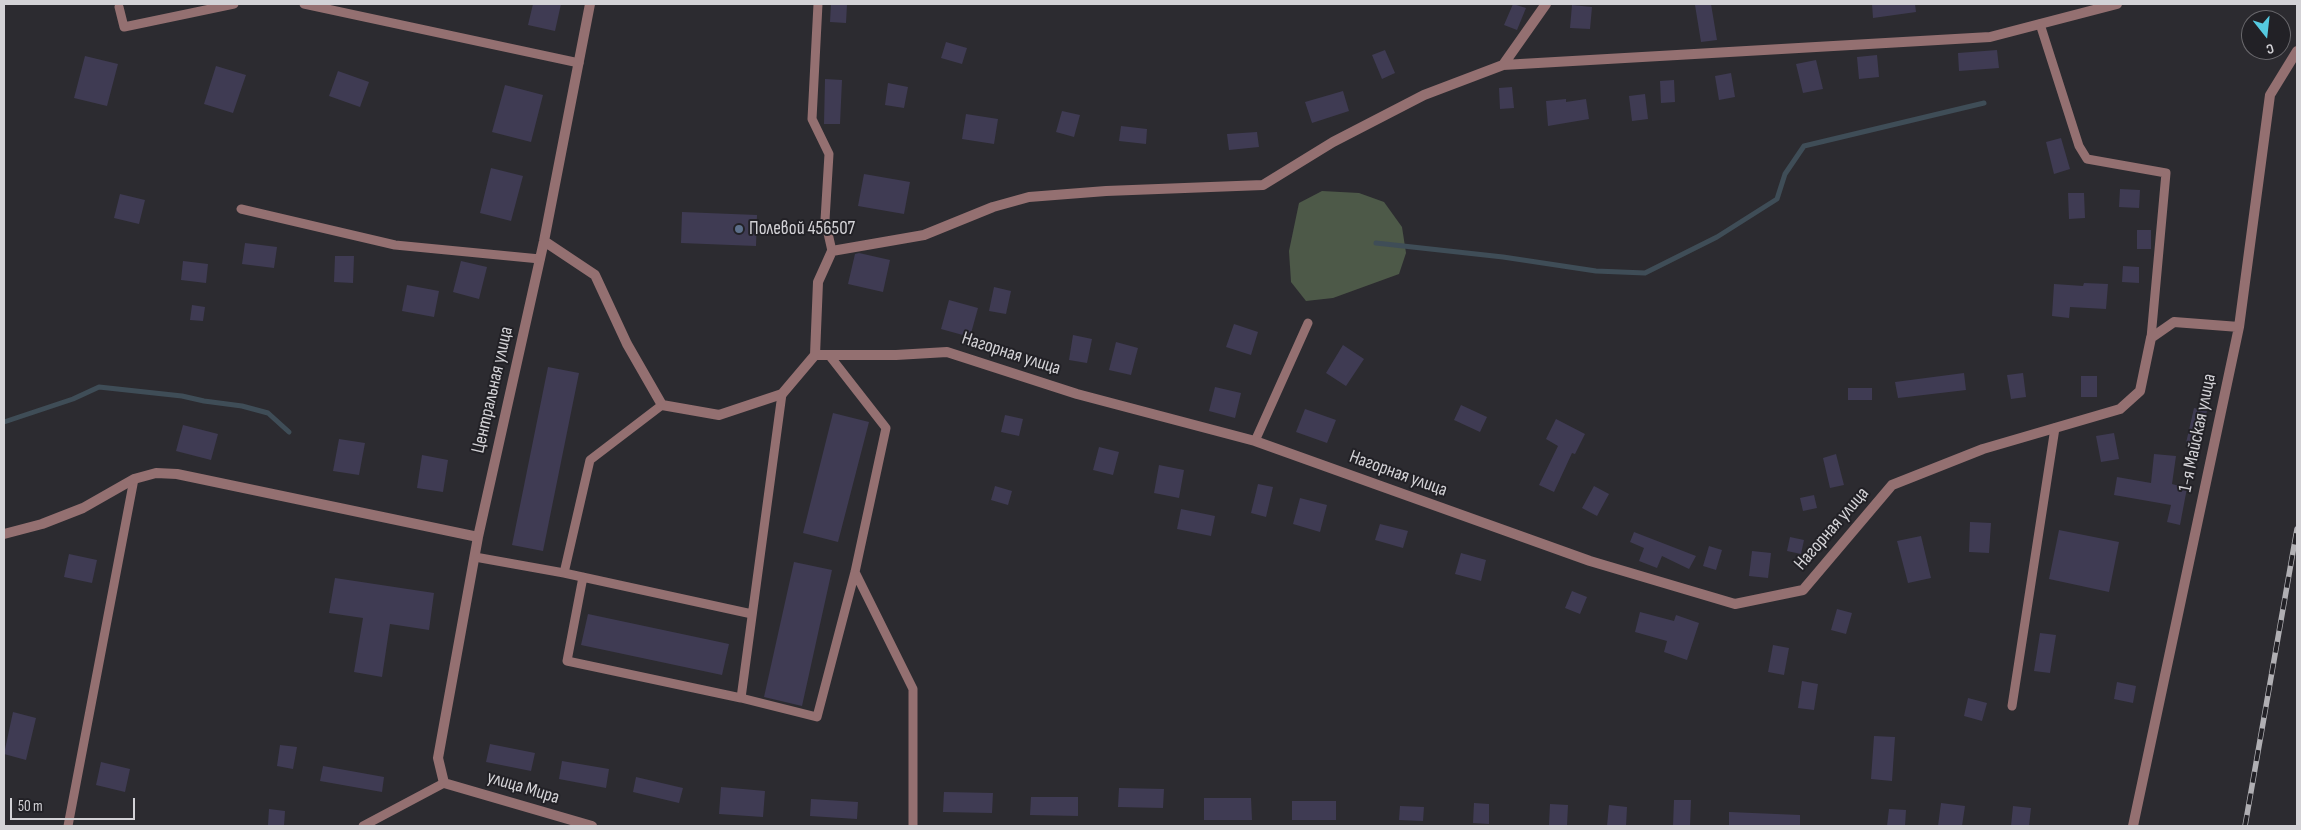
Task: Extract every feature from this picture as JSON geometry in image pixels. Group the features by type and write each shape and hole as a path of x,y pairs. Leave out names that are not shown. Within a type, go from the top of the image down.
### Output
{"street":[{"name":"Центральная улица","path":"444,783 438,758 478,537 544,241 590,4"},
{"path":"1503,65 1546,4"},
{"path":"544,241 595,276 627,344 662,404 719,415 782,394 815,355 818,282 832,251 924,235 993,207 1029,197 1116,190 1263,185 1333,142 1424,95 1503,65 1990,37 2117,4"},
{"name":"1-я Майская улица","path":"2133,826 2239,327 2270,95 2297,51"},
{"path":"2151,338 2174,322 2239,327"},
{"name":"Нагорная улица","path":"815,355 948,352 1077,394 1255,441 1590,561 1735,604 1803,590 1892,485 1983,450 2120,409 2140,391 2151,338"},
{"path":"4,534 42,524 83,508 134,479 156,472 177,474 478,537"},
{"name":"улица Мира","path":"444,783 592,826"}],"lane":[{"path":"119,7 124,27 234,4"},
{"path":"304,4 579,63"},
{"path":"818,4 812,119 829,154 826,220 832,251"},
{"path":"2040,24 2079,146 2087,159 2166,172 2151,338"},
{"path":"241,209 396,245 540,259"},
{"path":"1255,441 1308,323"},
{"path":"583,577 567,661 817,716 854,572 886,428 829,355"},
{"path":"741,698 782,394"},
{"path":"564,573 590,460 662,404"},
{"path":"2012,706 2055,428"},
{"path":"68,826 134,479"},
{"path":"475,557 564,573 752,614"},
{"path":"854,572 913,689 913,826"},
{"path":"363,826 444,783"}],"green space":[{"path":"1322,191 1359,193 1384,202 1402,227 1406,253 1399,274 1333,298 1306,301 1291,282 1289,251 1299,203"}],"building":[{"path":"533,4 561,4 555,31 528,25"},
{"path":"831,4 847,4 846,23 830,22"},
{"path":"1513,4 1526,8 1517,30 1504,25"},
{"path":"1711,4 1717,40 1701,42 1695,5"},
{"path":"1872,4 1915,4 1916,12 1873,18"},
{"path":"1572,5 1592,7 1590,29 1570,28"},
{"path":"946,42 967,48 962,64 941,58"},
{"path":"1385,50 1395,73 1382,79 1372,55"},
{"path":"1997,50 1999,68 1959,71 1958,53"},
{"path":"1877,55 1879,77 1859,79 1857,57"},
{"path":"85,56 118,64 107,106 74,98"},
{"path":"1816,60 1823,89 1803,93 1796,64"},
{"path":"216,66 246,75 233,113 204,104"},
{"path":"338,71 369,82 360,107 329,96"},
{"path":"1731,73 1735,97 1719,100 1715,76"},
{"path":"825,79 842,80 840,124 824,124"},
{"path":"1674,80 1675,102 1661,103 1660,81"},
{"path":"888,83 908,87 904,108 885,105"},
{"path":"505,85 543,95 531,142 492,132"},
{"path":"1512,87 1514,108 1500,109 1499,88"},
{"path":"1343,91 1349,111 1312,123 1305,102"},
{"path":"1645,94 1648,119 1632,121 1629,96"},
{"path":"1566,99 1566,102 1586,99 1589,119 1548,126 1546,101"},
{"path":"1062,111 1080,115 1074,137 1056,132"},
{"path":"966,114 998,119 994,144 962,139"},
{"path":"1121,126 1147,129 1146,144 1119,141"},
{"path":"1257,132 1259,147 1229,150 1227,134"},
{"path":"2061,138 2070,169 2054,174 2046,142"},
{"path":"491,168 523,176 511,221 480,213"},
{"path":"864,174 910,182 904,214 858,206"},
{"path":"2120,189 2140,190 2139,208 2119,207"},
{"path":"2068,193 2084,193 2085,218 2069,219"},
{"path":"120,194 145,200 139,224 114,218"},
{"path":"682,212 757,215 756,246 681,243"},
{"path":"2137,230 2151,230 2151,249 2137,249"},
{"path":"245,243 277,247 274,268 242,264"},
{"path":"859,253 890,260 883,292 848,284 855,254"},
{"path":"335,256 354,256 353,283 334,282"},
{"path":"183,261 208,264 206,283 181,280"},
{"path":"461,261 487,267 479,299 453,292"},
{"path":"2123,266 2139,267 2139,283 2122,282"},
{"path":"2084,283 2108,284 2106,309 2070,307 2069,318 2052,316 2054,284 2083,286"},
{"path":"407,285 439,291 434,317 402,311"},
{"path":"994,287 1011,291 1006,314 989,311"},
{"path":"949,300 978,308 970,337 941,329"},
{"path":"192,305 205,307 203,321 190,320"},
{"path":"1234,324 1258,332 1251,355 1226,347"},
{"path":"1073,335 1092,339 1087,363 1069,360"},
{"path":"1116,342 1138,348 1131,375 1109,370"},
{"path":"1343,345 1364,359 1346,386 1326,373"},
{"path":"548,367 579,373 543,551 512,545"},
{"path":"1964,373 1966,390 1898,398 1895,382"},
{"path":"2023,373 2026,397 2011,399 2007,375"},
{"path":"2081,376 2097,376 2097,397 2081,397"},
{"path":"1215,387 1241,393 1235,418 1209,411"},
{"path":"1848,388 1872,388 1872,400 1848,400"},
{"path":"1461,405 1487,417 1480,432 1454,420"},
{"path":"2194,408 2207,411 2199,446 2186,443"},
{"path":"1305,409 1336,420 1327,443 1296,432"},
{"path":"833,413 869,422 838,542 803,533"},
{"path":"1005,415 1023,419 1019,436 1001,432"},
{"path":"1556,419 1585,434 1575,454 1572,453 1554,492 1539,485 1558,446 1546,439"},
{"path":"183,425 218,434 211,460 176,451"},
{"path":"2114,433 2119,459 2101,462 2096,436"},
{"path":"339,439 365,443 359,475 333,471"},
{"path":"1099,447 1119,452 1113,475 1093,470"},
{"path":"1836,454 1844,485 1830,488 1823,458"},
{"path":"2154,454 2176,456 2172,484 2187,488 2180,525 2167,522 2171,505 2114,495 2117,477 2151,483"},
{"path":"422,455 448,460 443,492 417,488"},
{"path":"1159,465 1184,470 1179,498 1154,493"},
{"path":"1258,484 1273,487 1266,517 1251,513"},
{"path":"995,486 1012,491 1008,505 991,500"},
{"path":"1594,486 1609,494 1597,516 1582,508"},
{"path":"1814,495 1817,508 1803,511 1800,498"},
{"path":"1300,498 1327,505 1320,532 1293,524"},
{"path":"1181,509 1215,516 1211,536 1177,529"},
{"path":"1970,522 1991,523 1989,553 1969,552"},
{"path":"1380,524 1408,531 1403,548 1375,540"},
{"path":"2059,530 2119,542 2109,592 2049,579"},
{"path":"1634,532 1696,556 1689,569 1662,556 1657,568 1639,561 1644,548 1630,542"},
{"path":"1921,536 1931,578 1908,583 1897,541"},
{"path":"1790,537 1804,540 1801,554 1787,551"},
{"path":"1709,546 1722,550 1716,570 1703,566"},
{"path":"1752,551 1771,553 1768,578 1749,576"},
{"path":"1461,553 1486,560 1481,581 1455,574"},
{"path":"69,554 97,560 92,583 64,577"},
{"path":"794,562 832,570 802,706 764,697"},
{"path":"335,578 434,593 429,630 390,624 382,677 354,672 363,618 329,613"},
{"path":"1572,591 1587,597 1580,614 1565,608"},
{"path":"1837,609 1852,613 1846,634 1831,630"},
{"path":"1640,612 1674,621 1676,615 1699,623 1687,660 1664,652 1667,641 1635,632"},
{"path":"588,614 729,644 722,675 581,645"},
{"path":"2040,633 2056,635 2050,673 2034,671"},
{"path":"1773,645 1789,648 1784,675 1768,672"},
{"path":"1802,681 1818,684 1814,710 1798,708"},
{"path":"2117,682 2136,686 2133,703 2114,699"},
{"path":"1968,698 1987,703 1982,721 1964,716"},
{"path":"13,712 36,718 26,760 4,754"},
{"path":"1874,736 1895,737 1892,781 1871,779"},
{"path":"490,744 535,753 531,771 486,762"},
{"path":"280,745 297,747 293,769 277,766"},
{"path":"562,761 609,769 606,788 559,779"},
{"path":"101,762 130,769 125,792 96,785"},
{"path":"323,766 384,777 382,792 320,781"},
{"path":"636,777 683,788 679,803 633,792"},
{"path":"721,787 765,791 763,817 719,814"},
{"path":"1119,788 1164,789 1163,808 1118,807"},
{"path":"944,792 993,793 992,813 943,812"},
{"path":"1031,797 1078,797 1078,816 1030,815"},
{"path":"1204,798 1251,798 1252,820 1204,820"},
{"path":"811,799 858,802 857,819 810,816"},
{"path":"1674,800 1691,800 1690,826 1673,826"},
{"path":"1292,801 1336,801 1336,820 1292,820"},
{"path":"1474,803 1489,804 1489,824 1473,823"},
{"path":"1941,803 1965,806 1962,826 1938,826"},
{"path":"1550,804 1568,805 1567,826 1549,825"},
{"path":"1609,805 1627,807 1626,826 1607,826"},
{"path":"1400,806 1424,807 1423,821 1399,820"},
{"path":"2013,806 2031,808 2029,826 2011,826"},
{"path":"269,809 285,811 284,826 268,825"},
{"path":"1889,809 1906,810 1905,826 1887,826"},
{"path":"1729,812 1800,815 1800,826 1729,826"}],"waterway":[{"path":"1376,243 1503,257 1596,271 1645,273 1717,237 1777,199 1785,174 1804,146 1984,103"},
{"path":"4,422 73,399 99,387 182,396 242,406 268,413 289,432"}],"railway":[{"path":"2245,826 2297,529"}],"place":[{"name":"Полевой 456507","path":"739,229"}]}
